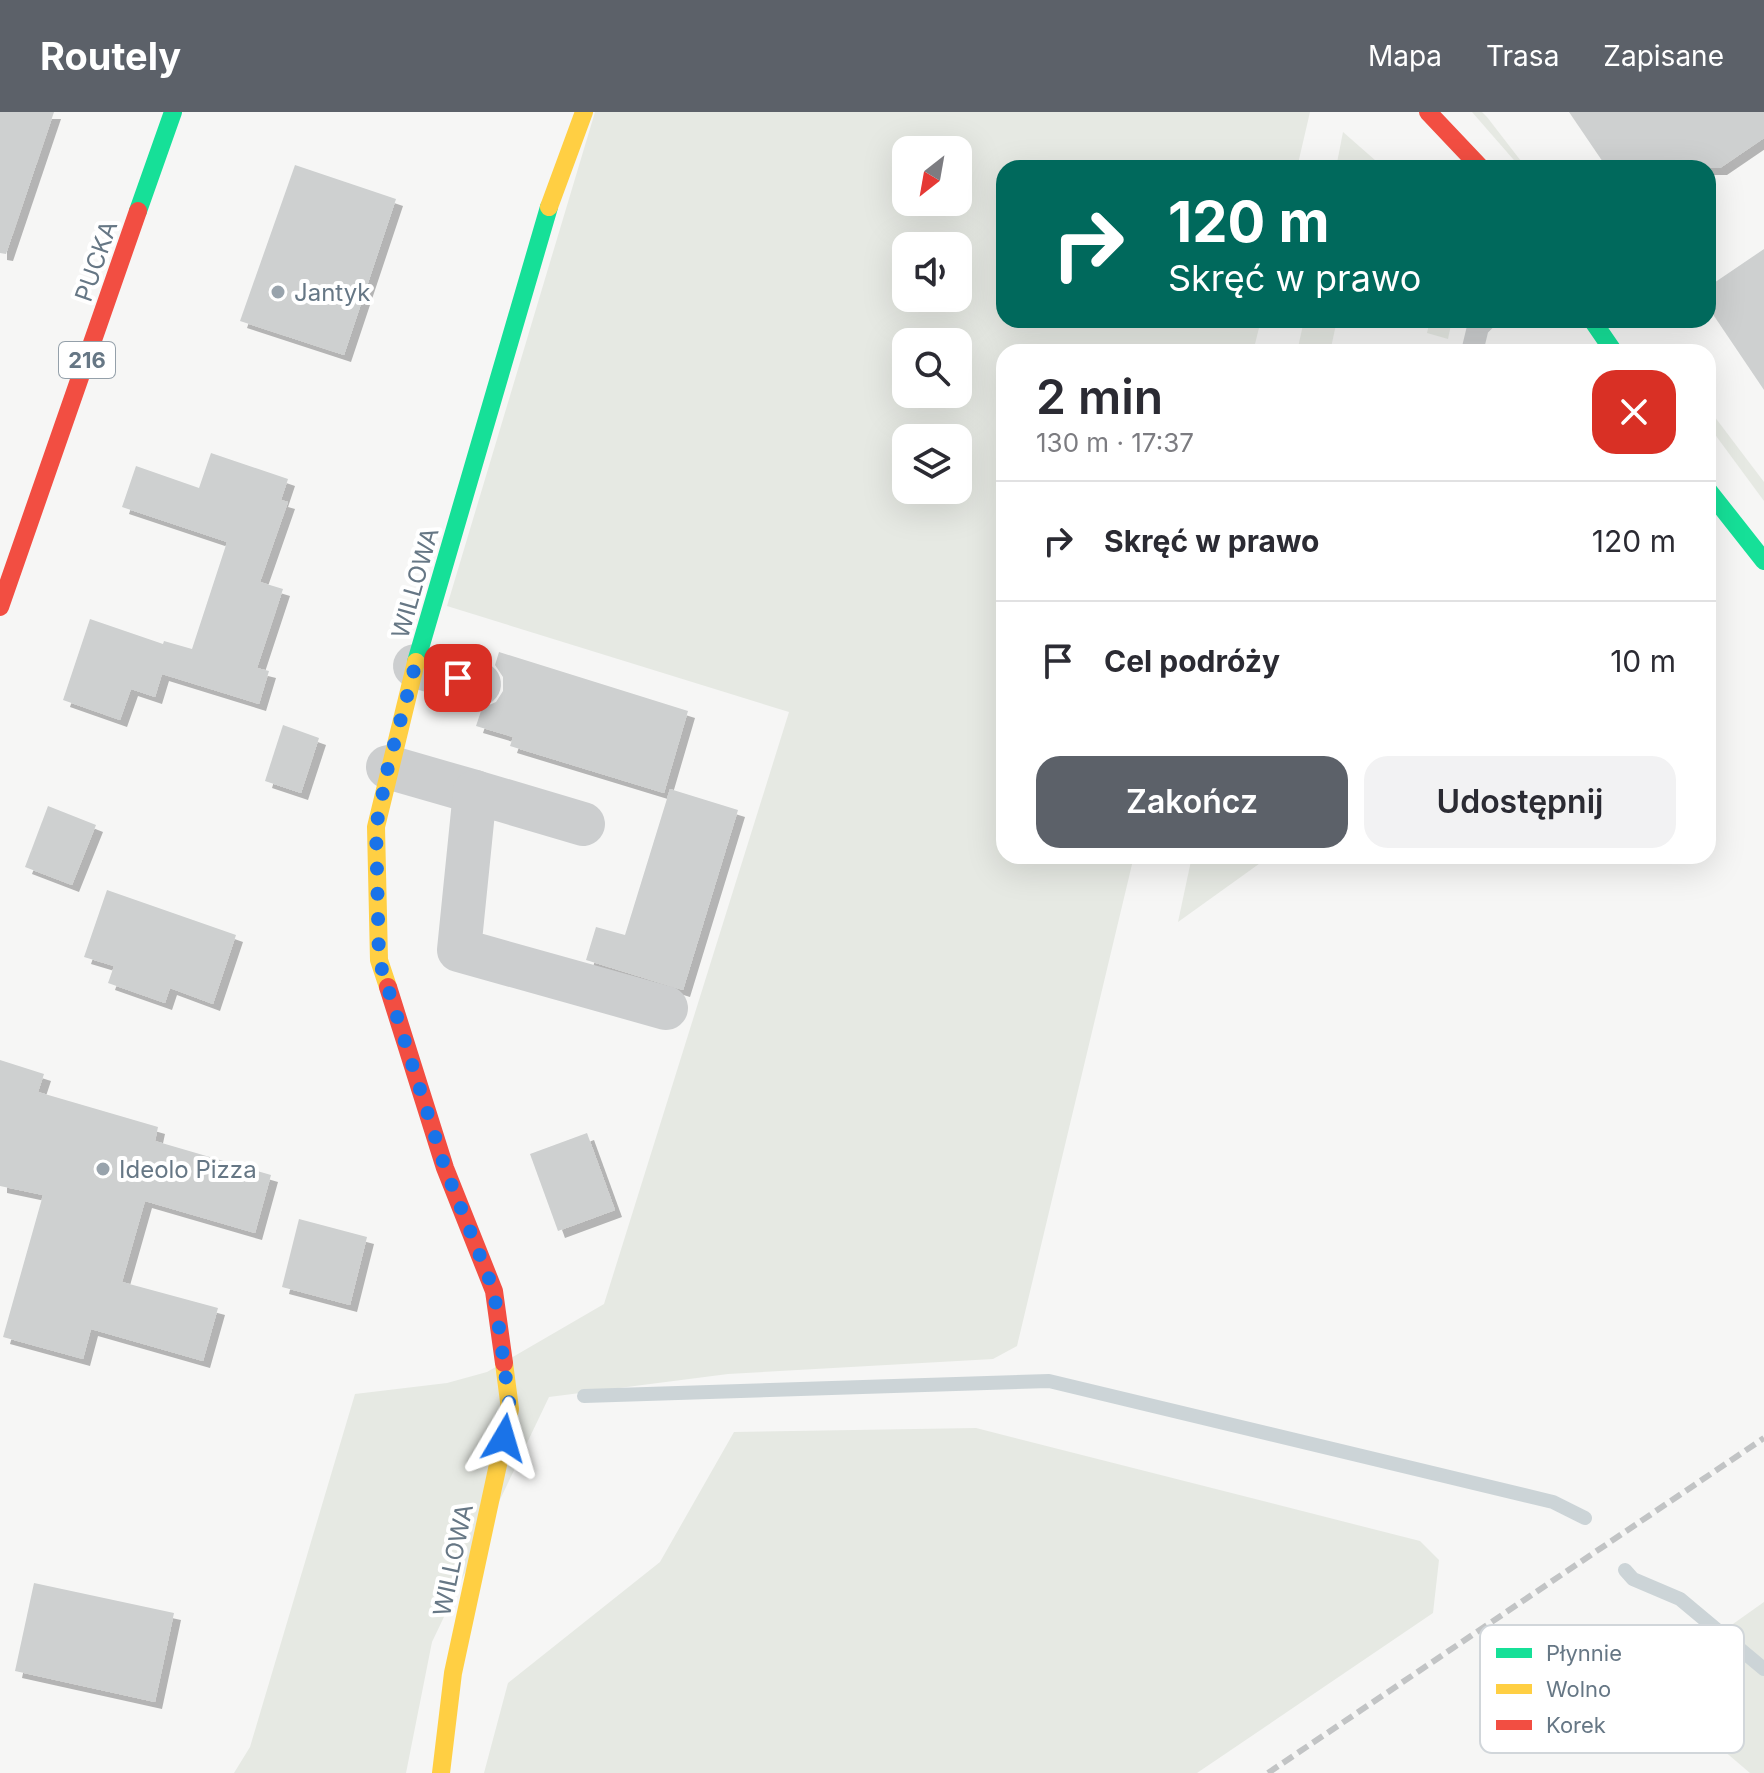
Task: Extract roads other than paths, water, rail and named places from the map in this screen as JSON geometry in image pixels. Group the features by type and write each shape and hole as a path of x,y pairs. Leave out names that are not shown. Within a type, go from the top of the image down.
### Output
{"street":[{"name":"PUCKA","path":"0,607 173,112"},
{"name":"WILLOWA","path":"441,1773 453,1673 510,1409 494,1291 445,1168 379,960 376,827 388,767 415,666 555,188 584,112"},
{"path":"1428,112 1473,160"},
{"path":"1716,500 1764,561"},
{"path":"415,666 479,684"},
{"path":"388,767 583,824"},
{"path":"475,792 459,950 666,1008"}],"waterway":[{"path":"584,1396 1049,1381 1553,1502 1585,1518"},
{"path":"1625,1570 1633,1579 1680,1599 1711,1625"},
{"path":"1744,1652 1764,1669"}],"railway":[{"path":"1487,1625 1764,1438"},
{"path":"1268,1773 1480,1630"}],"place":[{"name":"Jantyk","path":"278,292"},
{"name":"Ideolo Pizza","path":"103,1169"}]}
